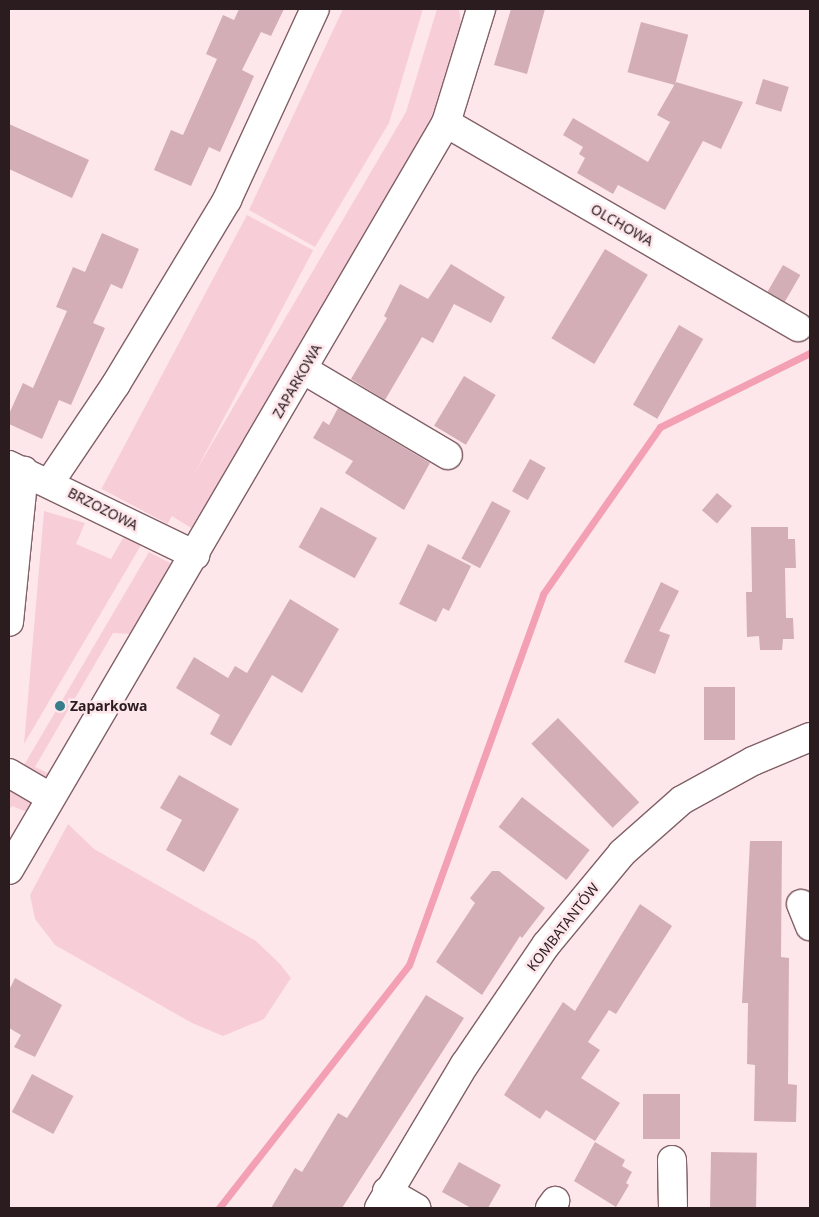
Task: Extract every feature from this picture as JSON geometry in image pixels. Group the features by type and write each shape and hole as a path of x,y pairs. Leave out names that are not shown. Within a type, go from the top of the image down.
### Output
{"street":[{"path":"50,482 111,392 227,200 315,9"},
{"name":"ZAPARKOWA","path":"9,870 50,796 304,370 446,123 481,9"},
{"name":"OLCHOWA","path":"446,123 798,327"},
{"path":"304,370 448,455"},
{"path":"9,622 16,468"},
{"name":"BRZOZOWA","path":"16,468 50,482 195,555"},
{"name":"KOMBATANTÓW","path":"416,1208 383,1200 465,1064 546,945 622,853 682,800 753,761 810,737"},
{"path":"9,773 50,796"},
{"path":"672,1160 673,1208"}],"shaded area":[{"path":"343,9 423,9 389,123 315,247 249,210"},
{"path":"437,9 459,9 461,24 432,116 410,160 193,529 170,515 406,112"},
{"path":"247,215 313,250 168,524 101,489"},
{"path":"44,511 85,523 76,544 111,559 123,538 144,540 24,744"},
{"path":"149,552 174,565 132,634 113,633 35,767 50,774 43,781 20,772"},
{"path":"9,789 33,800 27,812 12,806 9,810"},
{"path":"68,824 94,849 256,941 280,964 291,978 264,1019 223,1036 192,1023 55,945 35,919 30,895"}],"building":[{"path":"239,9 284,9 271,36 261,32 242,70 254,76 220,152 209,147 191,186 154,170 171,130 183,135 217,59 206,54 223,15 234,20"},
{"path":"511,9 545,9 527,74 494,65"},
{"path":"641,22 688,35 675,85 628,72"},
{"path":"763,79 789,87 781,112 755,104"},
{"path":"676,82 743,102 721,149 703,141 665,210 618,185 613,194 577,173 585,158 579,154 583,147 563,135 573,118 648,162 670,122 657,115"},
{"path":"9,124 89,160 72,198 9,169"},
{"path":"102,233 139,249 122,289 111,284 93,323 105,328 71,405 59,400 42,439 9,424 9,414 23,383 33,388 67,311 56,307 73,267 85,272"},
{"path":"605,249 648,275 594,364 551,338"},
{"path":"451,264 505,297 491,323 454,304 433,343 422,337 385,400 351,379 387,318 384,316 400,284 428,299"},
{"path":"783,265 800,275 785,302 768,292"},
{"path":"679,325 703,339 657,419 633,405"},
{"path":"464,376 496,395 466,445 434,426"},
{"path":"338,408 430,463 404,510 345,473 353,461 313,438 323,421 329,425"},
{"path":"530,459 546,468 528,500 512,491"},
{"path":"717,493 732,506 717,523 702,510"},
{"path":"492,501 511,511 480,568 461,558"},
{"path":"321,507 377,538 355,578 299,547"},
{"path":"751,527 788,527 788,539 795,539 796,568 785,568 786,618 793,618 794,639 783,639 782,650 760,650 759,636 747,637 746,592 752,592"},
{"path":"428,544 471,566 449,611 443,608 436,622 399,604"},
{"path":"661,582 679,591 659,631 670,635 655,674 624,662"},
{"path":"290,599 339,629 302,693 272,675 231,746 210,734 220,715 176,688 194,657 228,678 235,666 247,673"},
{"path":"704,687 735,687 735,740 704,740"},
{"path":"558,718 639,802 613,828 531,744"},
{"path":"179,775 239,809 204,872 166,850 182,820 160,808"},
{"path":"522,797 590,850 566,880 499,827"},
{"path":"750,841 782,841 781,957 789,958 788,1084 797,1085 796,1122 754,1121 755,1065 747,1064 748,1003 742,1003"},
{"path":"492,871 499,871 545,908 522,938 520,936 482,995 436,962 475,903 470,898"},
{"path":"640,904 672,926 616,1014 609,1010 588,1042 600,1050 581,1078 620,1103 595,1141 546,1110 540,1119 504,1095 563,1002 575,1011"},
{"path":"15,978 62,1005 35,1057 14,1047 21,1035 9,1028 9,990"},
{"path":"426,995 464,1018 342,1208 271,1208 295,1168 302,1172 338,1113 347,1118"},
{"path":"32,1074 73,1096 53,1134 12,1112"},
{"path":"643,1094 680,1094 680,1139 643,1139"},
{"path":"595,1142 625,1160 622,1166 632,1172 626,1183 629,1185 616,1207 574,1181"},
{"path":"711,1152 757,1153 756,1208 710,1208"},
{"path":"459,1162 501,1185 488,1208 471,1208 442,1192"}],"waterway":[{"path":"219,1208 409,965 543,594 660,427 810,353"}],"place":[{"name":"Zaparkowa","path":"60,706"}]}
